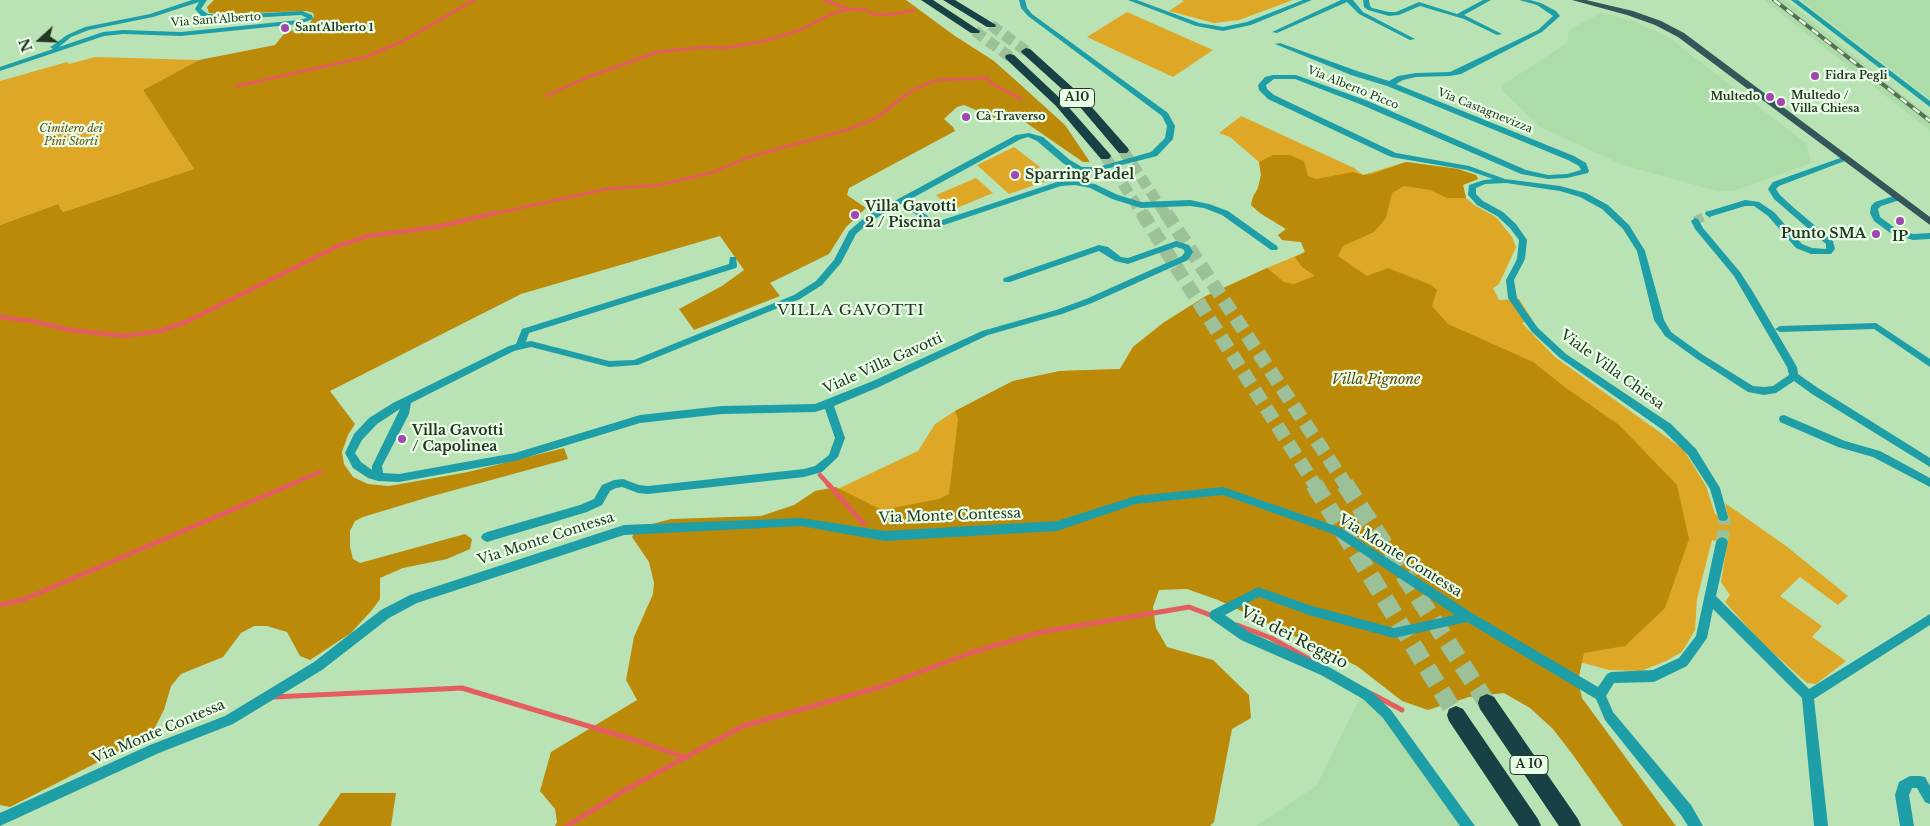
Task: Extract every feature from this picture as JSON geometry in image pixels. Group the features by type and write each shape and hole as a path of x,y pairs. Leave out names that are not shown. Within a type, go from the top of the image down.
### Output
{"highway":[{"path":"926,0 975,31"},
{"path":"948,0 991,25"},
{"name":"A10","path":"1026,51 1078,98 1123,150"},
{"name":"A10","path":"1010,57 1060,104 1104,156"},
{"name":"A 10","path":"1487,703 1571,826"},
{"name":"A 10","path":"1456,715 1531,826"}],"main road":[{"path":"1576,0 1630,13 1658,23 1681,35 1897,198 1928,219"}],"street":[{"path":"49,52 58,43 87,28 151,16 199,0"},
{"name":"Via Sant'Alberto","path":"0,69 103,34 123,32 181,34 299,22 310,19 310,16 302,14 232,17 208,16 203,15 198,9 204,0"},
{"path":"378,477 357,465 350,453 358,438 373,421 407,401 512,348 531,344 610,364 635,362 797,297 811,289 838,261 852,233 868,219 1019,137 1030,135 1040,139 1067,162 1081,169 1098,169 1154,154 1169,139 1171,126 1166,115 1030,15 1024,8 1022,0"},
{"path":"1131,0 1198,25 1223,28 1249,24 1309,0"},
{"path":"1275,32 1348,0 1361,13 1412,38"},
{"path":"1366,0 1367,7 1380,13 1397,14 1422,4 1443,12 1459,15 1498,34"},
{"path":"1459,15 1488,0"},
{"name":"Via Castagnevizza","path":"1390,84 1401,78 1416,75 1458,72 1540,31 1557,16 1554,12 1538,4 1522,0"},
{"path":"1794,0 1930,105"},
{"name":"Via Castagnevizza","path":"1278,44 1354,73 1390,84 1571,158"},
{"name":"Via Alberto Picco","path":"1506,181 1470,168 1394,155 1271,97 1263,90 1262,85 1273,77 1288,76 1306,80 1524,172 1548,176 1567,176 1584,171 1582,164 1571,158"},
{"path":"1709,214 1745,203 1756,204 1771,214 1799,246 1811,252 1828,252 1831,249 1830,243 1777,197 1772,189 1776,184 1846,159"},
{"name":"Viale Villa Chiesa","path":"1723,516 1715,488 1692,452 1667,427 1563,356 1535,330 1513,298 1510,280 1522,259 1523,240 1513,226 1500,214 1480,203 1472,195 1472,187 1484,182 1506,181 1572,191 1596,201 1626,226 1640,250 1661,325 1673,338 1700,357 1759,391 1776,389 1794,376"},
{"path":"902,201 935,225 1060,184 1075,182 1092,186 1115,197 1142,205 1190,203 1206,206 1225,213 1274,248"},
{"path":"1897,198 1878,204 1874,208 1876,219 1883,225 1902,234 1918,237 1930,236"},
{"path":"1695,221 1699,229 1732,267 1750,294 1792,367 1794,376 1930,463"},
{"name":"Viale Villa Gavotti","path":"378,477 398,478 515,457 640,419 722,410 815,408 876,384 985,333 1059,312 1089,301 1184,258 1189,252 1186,247 1176,244 1128,261 1118,259 1105,249 1099,248 1007,280"},
{"path":"520,347 525,331 733,266 732,258"},
{"path":"1780,329 1876,326 1930,364"},
{"path":"378,477 377,466 404,414 407,401"},
{"path":"487,537 583,509 598,502 606,488 614,484 623,483 638,489 648,490 804,473 818,469 833,457 840,438 828,404"},
{"path":"1784,419 1842,444 1876,454 1930,482"},
{"name":"Via Monte Contessa","path":"0,820 155,749 229,720 318,666 385,614 414,599 624,530 801,522 885,536 1057,526 1136,500 1223,490 1337,531 1468,617 1600,695"},
{"path":"1696,826 1686,810 1609,716 1600,695 1611,678 1654,676 1683,662 1701,638 1722,542"},
{"name":"Via dei Reggio","path":"1468,617 1394,633 1312,611 1258,592 1215,614 1245,636 1325,671 1367,695 1387,714 1468,826"},
{"path":"1710,598 1808,696 1821,826"},
{"path":"1808,696 1930,619"},
{"path":"1907,826 1902,795 1904,787 1910,782 1920,782 1930,797"}],"shaded area":[{"path":"1764,0 1786,0 1930,117 1930,131"},
{"path":"1801,0 1930,0 1930,99 1841,31"},
{"path":"1601,13 1635,22 1668,37 1807,144 1811,163 1733,191 1717,191 1623,165 1540,127 1505,93 1501,86 1567,43 1569,30"},
{"path":"1361,696 1383,718 1463,826 1256,826 1317,785"}],"green space":[{"path":"214,0 906,0 955,36 994,61 1065,125 1090,162 1083,162 1018,119 995,118 964,105 957,107 944,119 955,131 849,188 847,195 866,208 846,227 829,254 770,283 780,296 694,330 679,309 722,286 744,270 720,236 521,294 330,391 355,424 348,435 342,452 344,464 353,477 368,484 389,486 468,472 564,448 568,459 429,497 355,521 350,531 350,547 353,559 360,563 465,534 472,539 470,549 447,559 403,568 380,578 380,599 372,610 351,633 310,660 300,656 287,632 267,626 254,626 241,633 223,657 181,674 171,686 164,710 151,735 10,807 0,805 0,225 58,204 63,212 194,169 143,90 199,60 275,45 284,34 310,23 314,16 313,13 307,11 209,13 207,7"},
{"path":"1181,0 1293,0 1239,20 1214,23 1169,11 1184,1"},
{"path":"1127,12 1213,50 1173,77 1087,37"},
{"name":"Cimitero dei Pini Storti","path":"95,57 199,60 143,90 194,169 63,212 58,204 0,225 0,81 67,62 69,64"},
{"name":"Villa Pignone","path":"1241,116 1354,168 1363,175 1406,162 1458,169 1476,175 1478,179 1463,185 1466,198 1474,205 1496,217 1512,237 1516,247 1501,280 1493,288 1499,300 1519,299 1532,319 1522,323 1555,357 1683,449 1706,486 1715,514 1728,518 1725,503 1786,546 1848,596 1838,605 1800,577 1780,596 1822,626 1812,637 1846,661 1816,684 1807,683 1762,643 1725,602 1730,595 1721,582 1727,544 1712,540 1697,599 1695,630 1682,652 1641,671 1609,670 1531,649 1003,535 808,503 918,451 935,424 955,411 1013,381 1060,371 1120,369 1133,347 1163,323 1206,296 1305,252 1301,242 1282,240 1278,235 1286,229 1260,213 1251,205 1261,175 1259,162 1230,137 1219,133"},
{"name":"Sparring Padel","path":"1014,147 1040,167 1036,170 1049,180 1009,194 977,165"},
{"path":"1273,155 1290,155 1304,161 1308,176 1316,179 1353,172 1363,175 1372,174 1406,162 1458,169 1476,175 1478,179 1463,185 1466,198 1447,198 1430,190 1404,186 1392,193 1386,218 1374,232 1343,246 1338,256 1367,276 1388,268 1431,285 1437,290 1432,306 1448,324 1533,362 1619,425 1677,485 1689,539 1665,608 1625,646 1584,653 1578,681 1582,698 1676,826 1623,826 1553,729 1530,708 1504,693 1469,697 1428,710 1402,701 1357,666 1218,600 1187,589 1159,590 1153,607 1156,628 1167,647 1213,660 1249,695 1251,718 1232,729 1214,822 1210,826 555,826 557,822 555,809 540,791 551,752 637,700 626,680 634,637 653,594 654,583 649,562 632,537 637,528 671,519 761,516 794,505 815,491 836,487 882,510 939,499 949,494 958,419 955,411 1013,381 1060,371 1120,369 1133,347 1163,323 1206,296 1267,268 1284,282 1294,284 1315,276 1302,267 1295,257 1305,252 1301,242 1282,240 1278,235 1286,229 1260,213 1251,205 1261,175 1259,162"},
{"path":"976,178 993,193 952,210 936,195"},
{"path":"341,793 396,793 391,826 318,826"}],"waterway":[{"path":"237,86 366,57 405,40 474,0"},
{"path":"824,0 849,9"},
{"path":"546,96 583,79 657,52 704,47 726,48 764,41 800,30 831,14 849,9"},
{"path":"849,9 866,10 875,15 895,14 914,10"},
{"path":"489,215 606,189 659,185 714,172 746,158 846,130 876,118 911,91 936,80 988,78 989,82 1021,99"},
{"path":"0,317 32,321 70,330 124,336 160,331 186,322 338,246 368,236 437,227 495,213"},
{"path":"289,485 320,472"},
{"path":"820,475 829,485"},
{"path":"0,605 25,599 292,484"},
{"path":"828,484 864,524"},
{"path":"685,757 743,726 883,686 970,653 1041,632 1189,607 1213,616"},
{"path":"1237,625 1271,638 1309,659"},
{"path":"274,697 462,688 638,741 685,757"},
{"path":"1372,694 1402,710"},
{"path":"567,826 627,789 685,757"}],"tunnel":[{"path":"991,25 1026,51"},
{"path":"975,31 1010,57"},
{"path":"1123,150 1166,215"},
{"path":"1105,156 1143,215"},
{"path":"1142,213 1315,485"},
{"path":"1166,213 1346,485"},
{"path":"1695,221 1709,214"},
{"path":"1314,484 1456,715"},
{"path":"1345,484 1487,703"},
{"path":"1722,542 1725,523 1723,517"}],"railway":[{"path":"1774,0 1930,121"}],"place":[{"name":"Sant'Alberto 1","path":"285,28"},
{"name":"Fidra Pegli","path":"1815,76"},
{"name":"Multedo","path":"1770,97"},
{"name":"Multedo / Villa Chiesa","path":"1781,102"},
{"name":"Cà Traverso","path":"966,117"},
{"name":"Sparring Padel","path":"1015,175"},
{"name":"Villa Gavotti 2 / Piscina","path":"855,215"},
{"name":"IP","path":"1900,221"},
{"name":"Punto SMA","path":"1876,234"},
{"name":"Villa Gavotti / Capolinea","path":"402,439"}],"district":[{"name":"VILLA GAVOTTI","path":"851,311"}]}
